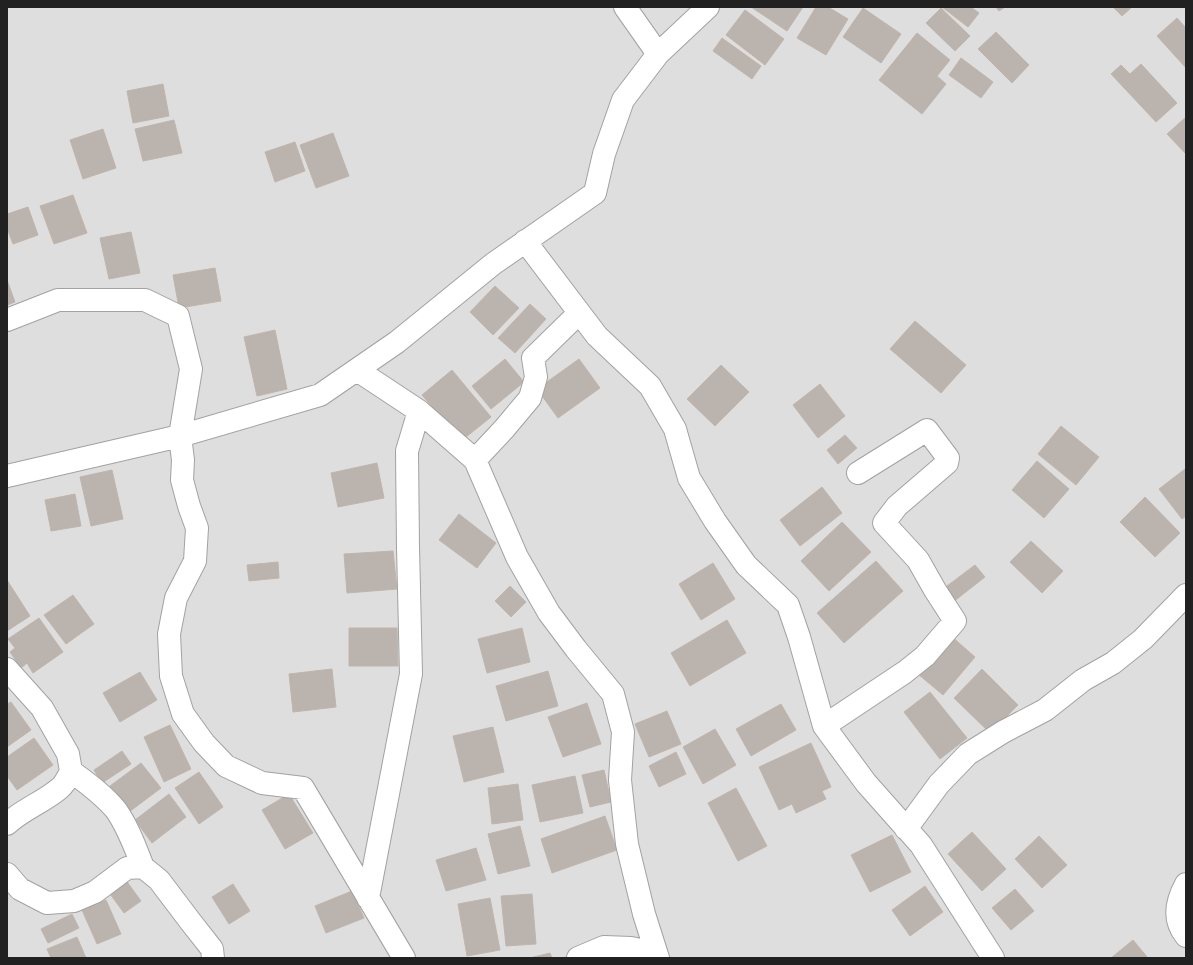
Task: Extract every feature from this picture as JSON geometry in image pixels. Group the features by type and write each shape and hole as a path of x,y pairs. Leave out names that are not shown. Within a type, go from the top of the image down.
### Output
{"street":[{"path":"624,7 658,54"},
{"path":"7,476 180,436 320,395 397,342 492,264 595,193 604,154 623,100 658,54 708,7"},
{"path":"525,241 597,336 650,386 675,428 688,478 715,521 746,565 788,605 799,637 824,726 866,783 921,845 993,958"},
{"path":"7,320 58,300 145,300 178,316 191,369 180,436 183,460 182,480 197,528 194,561 176,598 169,634 171,676 183,714 204,743 226,766 262,782 303,788 404,958"},
{"path":"475,460 530,398 536,377 533,358 579,313"},
{"path":"357,370 419,410 475,460 517,557 546,606 576,649 613,694 623,732 620,780 627,844 644,914 657,955"},
{"path":"368,898 411,674 407,451 419,410"},
{"path":"824,726 905,672 925,656 955,621 918,560 884,523 897,506 947,463 948,458 927,430 858,473"},
{"path":"906,829 938,784 968,754 1003,732 1045,710 1083,680 1113,663 1143,639 1186,595"},
{"path":"7,669 42,708 68,754 71,772 62,787 41,802 16,816 7,824"},
{"path":"71,772 92,786 115,810 131,836 143,867 159,880 212,949 213,958"},
{"path":"7,874 20,889 47,903 74,902 95,892 127,868 143,867"},
{"path":"1186,884 1176,913 1180,929 1186,936"},
{"path":"578,958 604,947 631,948 657,955"}],"shaded area":[{"path":"7,7 1186,7 1186,958 7,958"}],"building":[{"path":"751,7 803,7 787,31"},
{"path":"816,7 828,7 848,19 826,55 797,38"},
{"path":"942,7 971,7 979,13 968,27"},
{"path":"996,7 1005,7 999,11"},
{"path":"1113,7 1132,7 1122,16"},
{"path":"863,8 901,34 881,63 843,37"},
{"path":"941,8 970,36 955,51 926,23"},
{"path":"745,10 784,39 765,65 726,35"},
{"path":"1177,18 1186,28 1186,68 1157,36"},
{"path":"996,32 1029,65 1012,83 978,49"},
{"path":"917,33 950,60 937,76 946,84 922,114 879,80"},
{"path":"722,38 761,66 752,79 713,51"},
{"path":"961,58 993,82 981,98 949,75"},
{"path":"1141,64 1177,103 1156,122 1111,74 1121,65 1130,74"},
{"path":"163,84 169,116 133,123 127,91"},
{"path":"1186,117 1186,154 1167,134"},
{"path":"174,120 182,153 143,161 135,129"},
{"path":"103,129 116,168 83,179 70,140"},
{"path":"333,133 349,176 316,188 300,145"},
{"path":"295,142 305,171 275,182 265,152"},
{"path":"73,195 87,233 54,244 40,206"},
{"path":"28,207 38,235 13,244 7,228 7,214"},
{"path":"131,232 140,273 109,279 100,238"},
{"path":"215,268 221,301 179,308 173,275"},
{"path":"7,280 15,302 7,305"},
{"path":"495,286 519,308 493,335 470,312"},
{"path":"530,304 546,319 515,353 498,338"},
{"path":"915,321 966,365 941,393 890,349"},
{"path":"275,330 287,389 257,396 244,337"},
{"path":"505,359 524,382 491,409 472,386"},
{"path":"579,359 600,388 558,418 537,389"},
{"path":"721,365 749,392 715,426 687,399"},
{"path":"452,370 491,417 461,441 422,395"},
{"path":"820,384 845,416 818,438 793,405"},
{"path":"1061,426 1099,457 1076,485 1038,454"},
{"path":"845,435 857,448 838,464 827,450"},
{"path":"1037,461 1069,489 1044,518 1012,490"},
{"path":"377,463 384,498 338,507 331,473"},
{"path":"1185,469 1186,516 1182,519 1159,489"},
{"path":"112,470 123,519 91,526 80,477"},
{"path":"822,487 842,513 800,546 780,520"},
{"path":"75,494 81,526 51,531 45,500"},
{"path":"1145,497 1180,533 1155,557 1120,522"},
{"path":"459,514 496,543 477,568 439,540"},
{"path":"842,522 871,552 829,591 801,561"},
{"path":"1031,541 1063,571 1042,593 1010,562"},
{"path":"393,551 397,589 347,593 344,554"},
{"path":"876,561 903,591 844,643 817,613"},
{"path":"278,562 279,578 249,581 247,565"},
{"path":"713,563 735,599 701,620 679,584"},
{"path":"975,565 985,577 953,602 943,589"},
{"path":"7,580 30,616 7,631"},
{"path":"510,586 526,602 511,617 495,601"},
{"path":"73,595 94,624 66,644 44,615"},
{"path":"39,618 63,652 33,673 27,663 21,668 10,652 15,648 8,639"},
{"path":"727,620 746,653 690,686 671,653"},
{"path":"349,628 397,628 398,666 349,666"},
{"path":"522,628 530,662 487,673 478,639"},
{"path":"951,636 975,657 943,695 918,674"},
{"path":"332,669 336,707 293,712 289,674"},
{"path":"982,669 1018,705 990,733 954,698"},
{"path":"548,671 558,706 506,721 496,686"},
{"path":"140,672 157,700 120,722 103,693"},
{"path":"930,692 967,738 940,759 904,712"},
{"path":"11,702 31,730 7,747 7,704"},
{"path":"587,703 601,744 563,757 548,717"},
{"path":"781,704 796,730 751,756 736,729"},
{"path":"667,711 681,744 649,757 635,724"},
{"path":"170,725 191,769 164,782 144,737"},
{"path":"493,727 504,772 464,782 453,736"},
{"path":"715,729 736,765 703,784 683,747"},
{"path":"34,738 53,765 17,790 7,776 7,757"},
{"path":"811,743 831,787 822,791 826,799 796,813 792,804 779,810 759,767"},
{"path":"122,751 131,764 102,783 94,770"},
{"path":"676,752 686,774 659,787 649,766"},
{"path":"141,763 161,788 129,812 110,786"},
{"path":"604,770 611,802 590,807 582,775"},
{"path":"199,772 223,807 199,824 175,788"},
{"path":"575,776 583,813 540,822 532,785"},
{"path":"518,784 523,820 492,824 488,788"},
{"path":"736,788 767,846 738,861 708,803"},
{"path":"169,794 186,817 152,843 135,820"},
{"path":"289,794 313,833 285,849 262,810"},
{"path":"605,816 617,850 552,873 541,839"},
{"path":"520,826 530,866 498,874 488,834"},
{"path":"972,832 1006,869 982,891 948,854"},
{"path":"892,835 911,872 870,892 851,855"},
{"path":"1039,836 1067,865 1042,888 1015,859"},
{"path":"476,848 486,880 446,891 436,860"},
{"path":"125,879 141,901 124,913 108,891"},
{"path":"233,884 250,911 229,924 212,897"},
{"path":"925,886 943,912 910,936 892,910"},
{"path":"1015,889 1034,911 1011,930 992,908"},
{"path":"352,891 364,918 326,933 315,906"},
{"path":"532,894 536,944 506,946 501,896"},
{"path":"490,898 500,950 467,956 458,904"},
{"path":"106,900 121,934 97,944 82,910"},
{"path":"72,914 79,928 48,943 41,929"},
{"path":"77,937 86,958 51,958 47,949"},
{"path":"1133,940 1148,958 1111,958"},
{"path":"550,953 552,958 530,958"}]}
